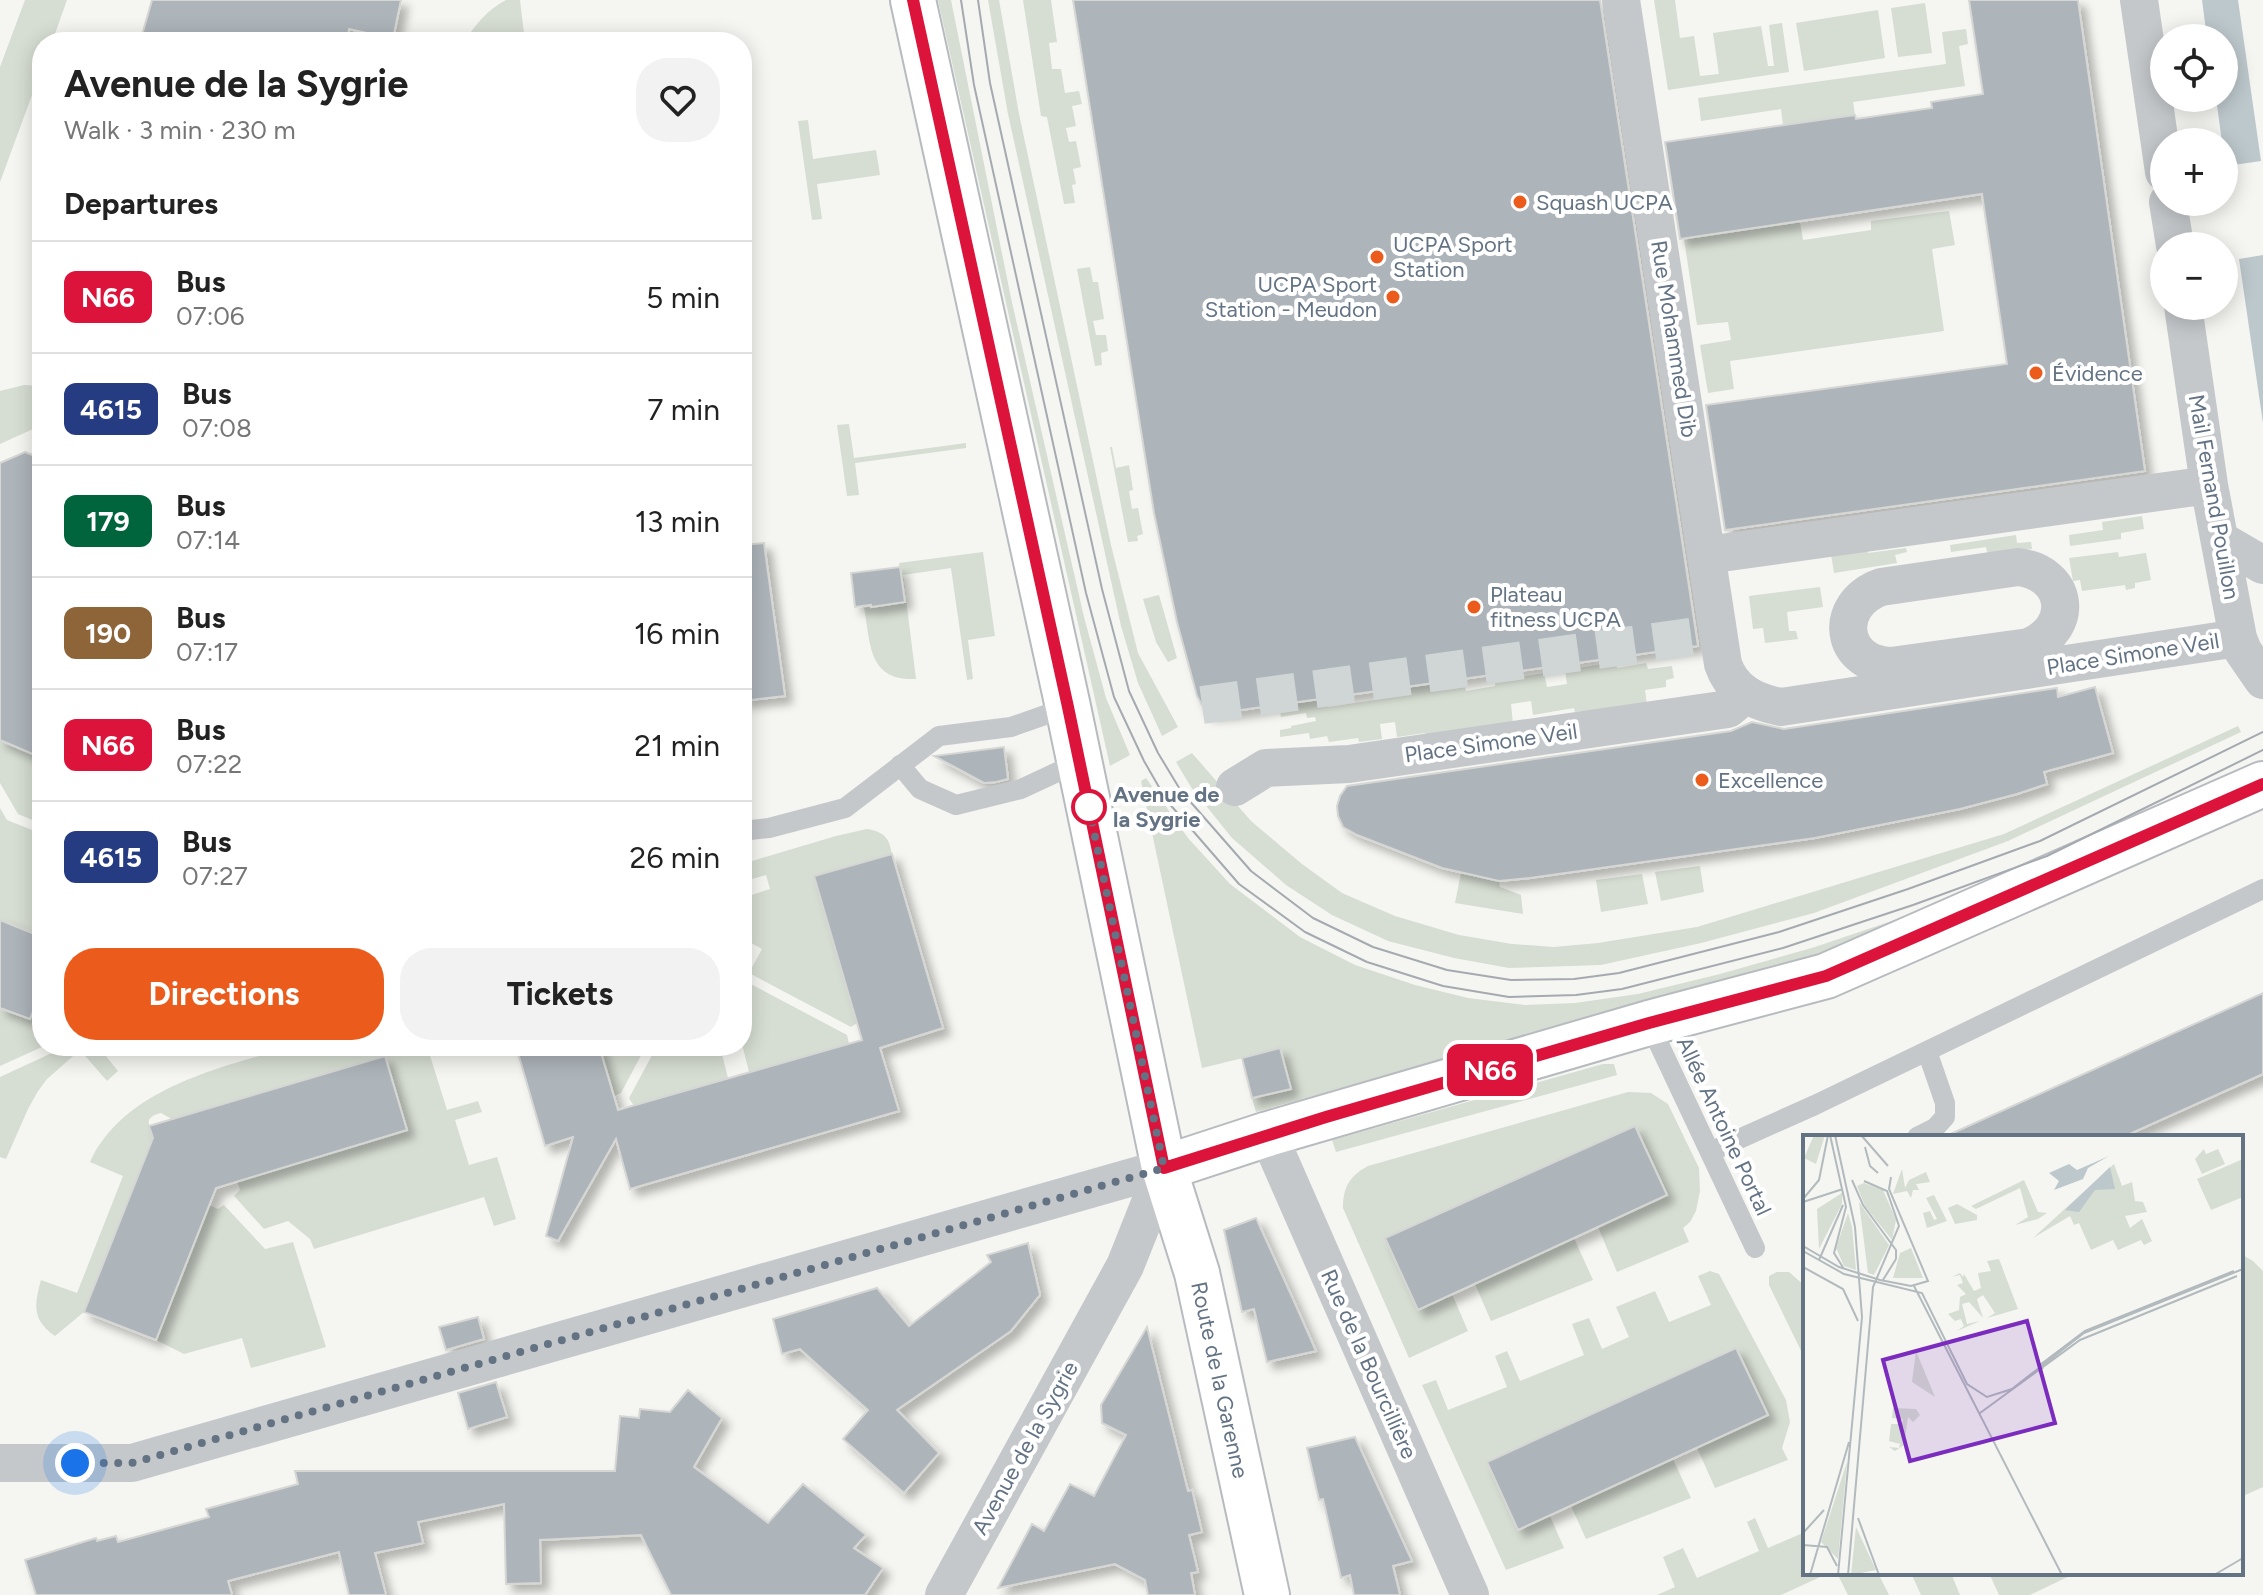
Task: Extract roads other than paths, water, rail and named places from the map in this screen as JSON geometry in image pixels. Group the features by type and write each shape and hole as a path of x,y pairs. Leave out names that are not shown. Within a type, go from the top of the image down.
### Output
{"main road":[{"name":"Route de la Garenne","path":"913,0 1068,707 1164,1168 1197,1273 1267,1595"},
{"path":"1164,1168 1268,1134 1649,1023 1826,976 2263,784"}],"street":[{"name":"Rue Mohammed Dib","path":"1621,0 1706,545"},
{"path":"2139,0 2158,128"},
{"name":"Mail Fernand Pouillon","path":"2185,320 2209,485 2238,638 2263,680"},
{"path":"1746,694 1735,687 1727,675 1708,634 1706,545 2209,485"},
{"path":"2220,540 2263,565"},
{"path":"2018,567 2048,578 2059,596 2060,618 2055,628 2029,647 1891,666 1870,662 1861,656 1850,638 1850,615 1861,597 1870,591 2018,567"},
{"name":"Place Simone Veil","path":"1235,787 1266,768 1349,764 1728,709 1746,694 1763,703 1781,707 2238,638"},
{"name":"Rue de la Bourcillière","path":"1268,1134 1470,1595"},
{"path":"0,1463 132,1463 1164,1168"},
{"name":"Avenue de la Sygrie","path":"944,1595 1125,1266 1164,1168"}],"lane":[{"path":"752,830 845,808 939,736 1011,727 1068,707"},
{"path":"900,765 920,789 956,805 1021,789 1079,762"},
{"path":"1710,1152 1815,1105 2263,889"},
{"name":"Allée Antoine Portal","path":"1649,1023 1755,1248"},
{"path":"1921,1135 1935,1128 1945,1117 1945,1103 1927,1051"}],"tunnel":[{"path":"1202,705 1697,636"}],"tram line":[{"path":"961,0 974,85 1086,593 1114,697 1167,801 1239,884 1305,932 1367,962 1443,986 1509,997 1576,995 1622,989 1783,948 2047,856 2263,750"},
{"path":"978,0 990,83 1102,589 1129,691 1158,753 1181,791 1251,871 1313,918 1373,947 1447,970 1511,980 1574,979 1619,973 1779,932 2040,841 2263,732"}],"place":[{"name":"Squash UCPA","path":"1520,202"},
{"name":"UCPA Sport Station","path":"1377,257"},
{"name":"UCPA Sport Station - Meudon","path":"1393,297"},
{"name":"Évidence","path":"2036,373"},
{"name":"Plateau fitness UCPA","path":"1474,607"},
{"name":"Excellence","path":"1702,780"},
{"name":"Avenue de la Sygrie","path":"1089,807"}]}
